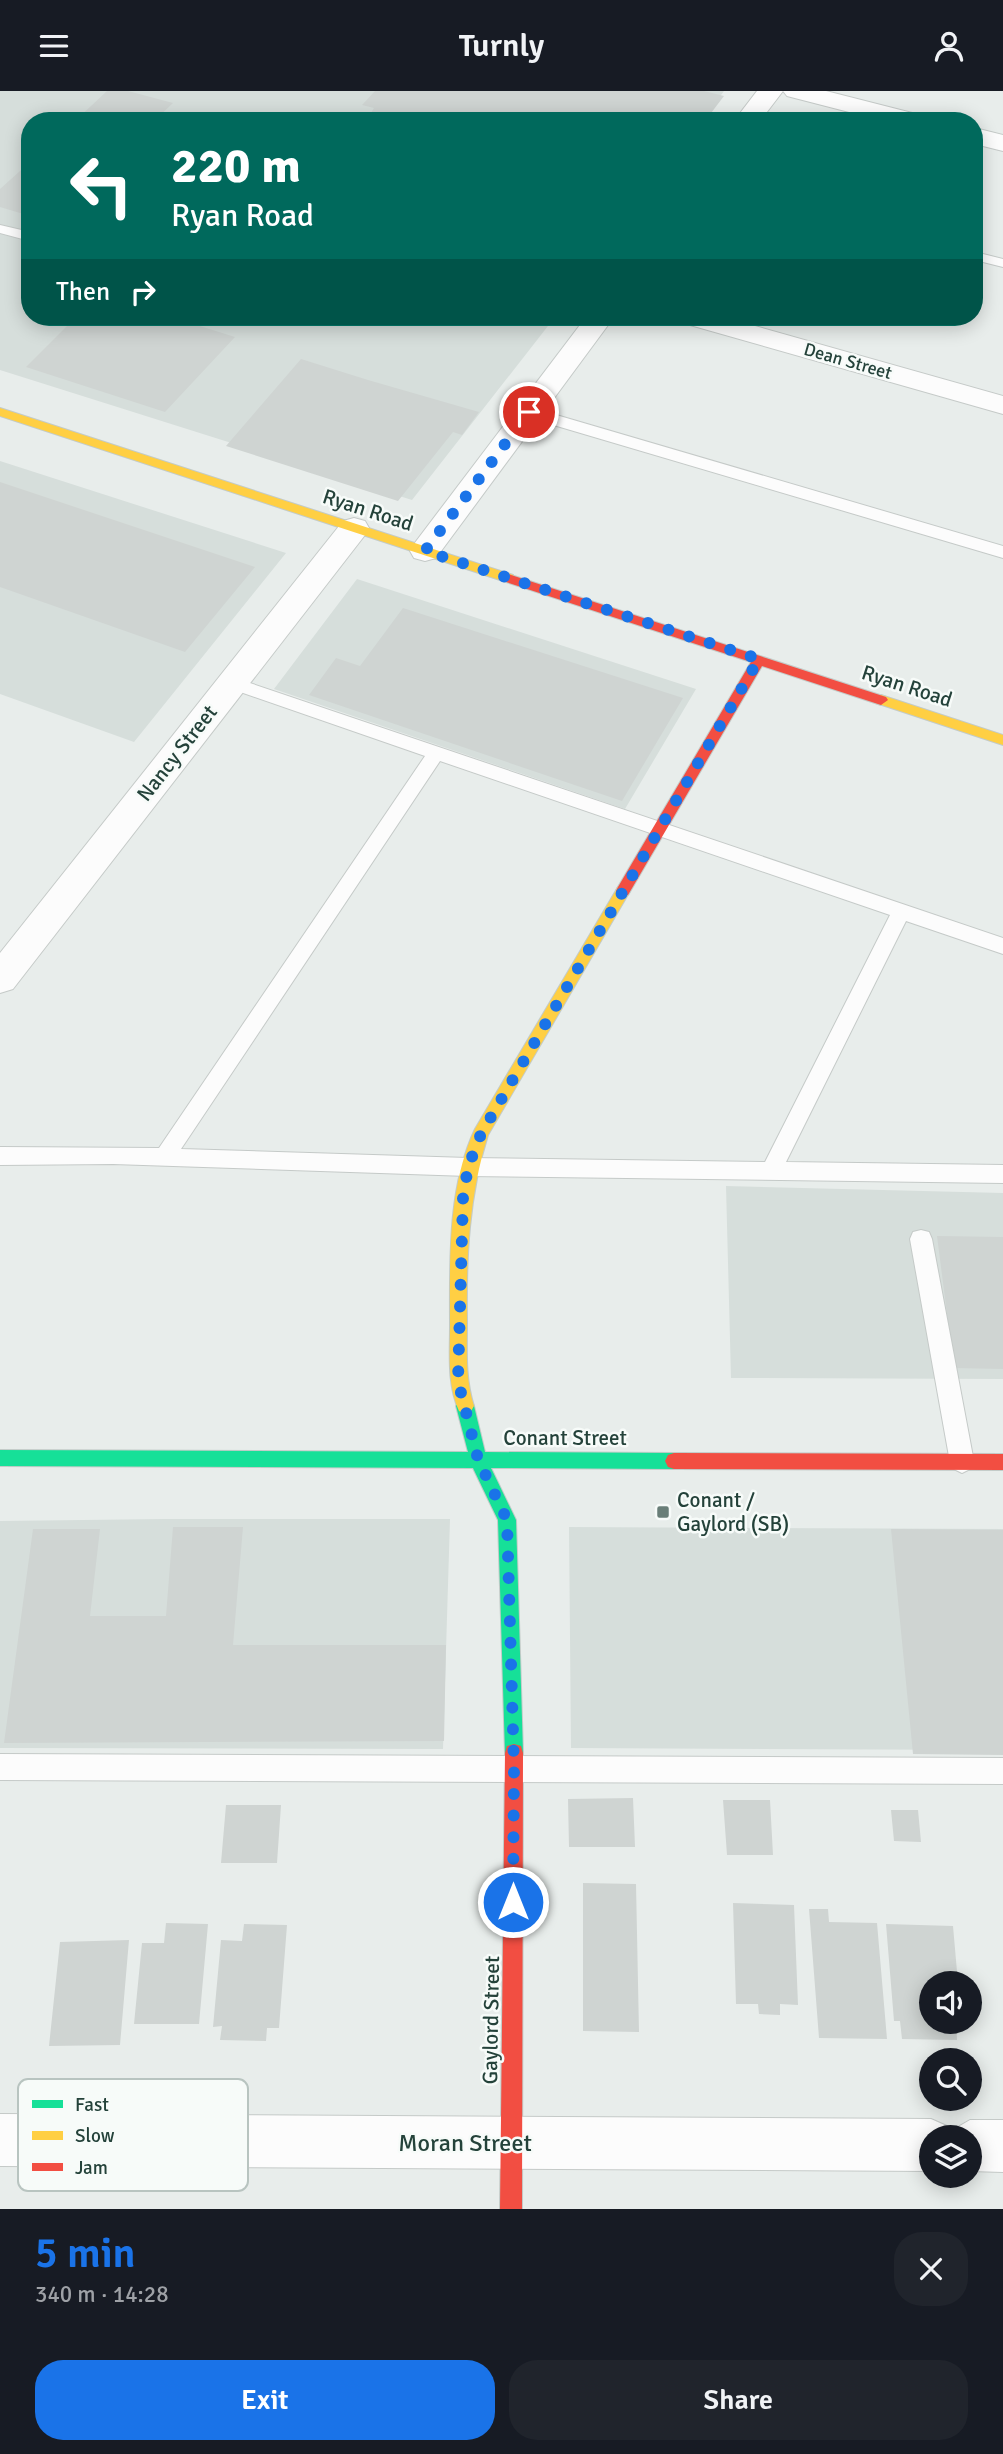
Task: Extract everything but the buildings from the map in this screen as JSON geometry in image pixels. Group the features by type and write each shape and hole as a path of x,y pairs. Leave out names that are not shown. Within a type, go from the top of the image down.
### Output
{"street":[{"path":"754,112 770,91"},
{"path":"796,91 879,112"},
{"path":"983,138 1003,143"},
{"path":"425,551 593,326"},
{"name":"Dean Street","path":"725,326 1003,405"},
{"name":"Ryan Road","path":"0,412 1003,740"},
{"name":"Nancy Street","path":"0,979 354,528"},
{"name":"Gaylord Street","path":"511,2209 514,1767 507,1520 478,1459 458,1381 463,1198 468,1167 481,1134 759,659"},
{"name":"Conant Street","path":"0,1458 1003,1462"},
{"name":"Moran Street","path":"0,2140 18,2140"},
{"name":"Moran Street","path":"248,2141 919,2145"},
{"path":"982,2146 1003,2146"}],"lane":[{"path":"0,229 21,235"},
{"path":"983,258 1003,263"},
{"path":"529,412 1003,552"},
{"path":"232,683 1003,946"},
{"path":"164,1157 436,753"},
{"path":"771,1171 901,912"},
{"path":"0,1156 164,1157 468,1167 1003,1174"},
{"path":"921,1239 962,1462"},
{"path":"0,1767 1003,1771"}],"shaded area":[{"path":"0,91 724,91 709,112 21,112 21,326 548,326 412,500 0,370"},
{"path":"0,461 286,553 134,742 0,694"},
{"path":"357,579 696,689 625,809 274,689"},
{"path":"726,1186 1003,1193 1003,1379 731,1378"},
{"path":"450,1519 443,1749 0,1748 0,1521"},
{"path":"569,1527 1003,1529 1003,1750 571,1748"}],"traffic: fast":[{"path":"465,1406 478,1459 507,1520 514,1753"},
{"path":"0,1458 674,1461"}],"traffic: slow":[{"path":"0,412 508,578"},
{"path":"881,700 1003,740"},
{"path":"465,1406 458,1381 459,1256 461,1224 471,1163 481,1134 623,891"}],"traffic: jam":[{"path":"508,578 881,700"},
{"path":"623,891 759,659"},
{"path":"674,1461 1003,1462"},
{"path":"511,2209 514,1753"}],"place":[{"name":"Conant / Gaylord (SB)","path":"663,1512"}],"route":[{"path":"513,1902 514,1767 507,1520 478,1459 458,1381 463,1198 468,1167 481,1134 759,659 425,551 529,412"}]}
